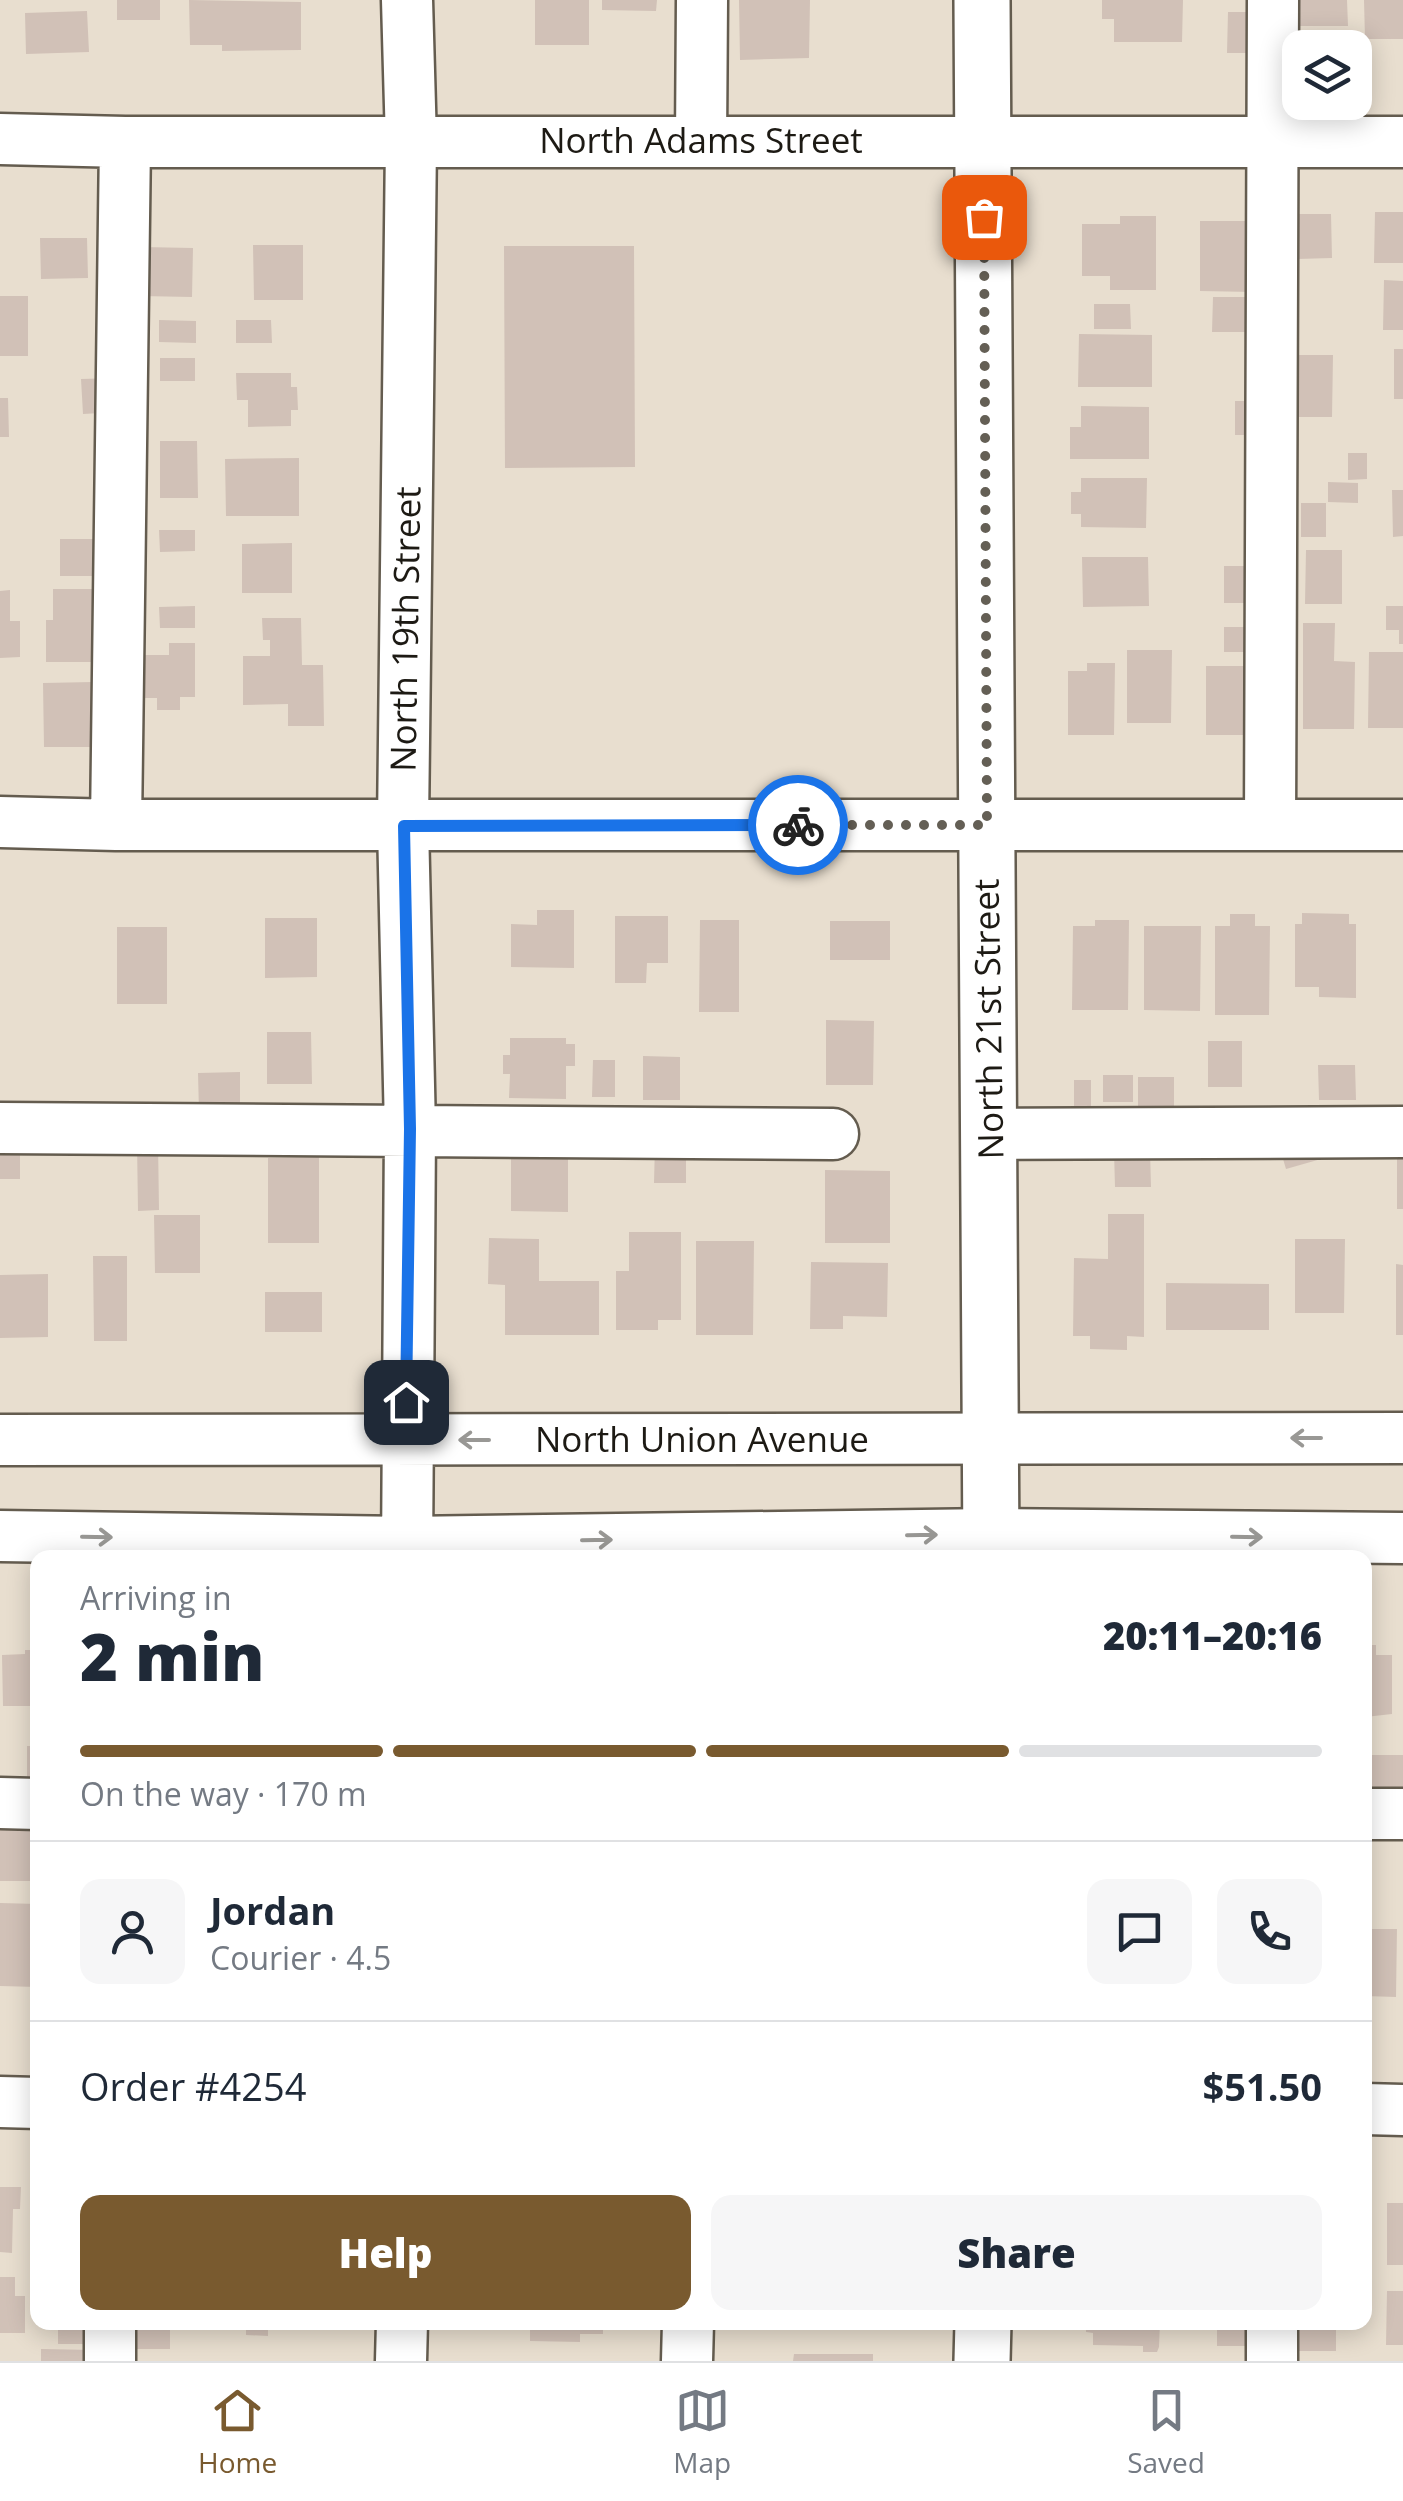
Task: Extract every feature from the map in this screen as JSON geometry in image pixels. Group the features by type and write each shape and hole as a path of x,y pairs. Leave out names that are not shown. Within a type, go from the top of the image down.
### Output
{"main road":[{"name":"North 21st Street","path":"982,0 992,1546"},
{"path":"982,2361 983,2330"}],"street":[{"name":"North 19th Street","path":"407,1550 410,1129 404,826 411,142 408,0"},
{"path":"701,141 702,0"},
{"path":"1270,824 1273,0"},
{"name":"North Adams Street","path":"0,139 1403,142"},
{"path":"116,826 125,142"},
{"path":"0,822 116,826 1403,824"},
{"path":"0,1128 833,1134"},
{"path":"990,1134 1403,1132"},
{"name":"North Union Avenue","path":"0,1440 1403,1438"},
{"path":"0,1536 407,1550 992,1546 1403,1538"},
{"path":"0,1803 30,1804"},
{"path":"1372,1814 1403,1814"},
{"path":"0,2102 30,2103"},
{"path":"1372,2109 1403,2110"},
{"path":"110,2330 110,2361"},
{"path":"401,2361 402,2330"},
{"path":"688,2330 688,2361"},
{"path":"1272,2330 1272,2361"}],"building":[{"path":"117,0 160,0 160,20 117,20"},
{"path":"189,0 301,2 301,50 222,51 222,45 190,45"},
{"path":"535,0 589,0 589,45 535,45"},
{"path":"602,0 657,0 656,11 602,10"},
{"path":"739,0 810,0 809,58 740,60"},
{"path":"1102,0 1183,0 1182,42 1114,42 1114,19 1102,19"},
{"path":"1291,0 1347,0 1348,26 1291,26"},
{"path":"1364,0 1403,0 1403,39 1372,39 1372,30 1365,30"},
{"path":"87,11 89,52 26,54 25,13"},
{"path":"1228,12 1263,12 1263,53 1227,53"},
{"path":"1375,212 1403,212 1403,263 1374,263"},
{"path":"1296,214 1331,214 1332,258 1297,259"},
{"path":"1120,216 1156,216 1156,290 1110,290 1110,276 1082,276 1082,224 1120,224"},
{"path":"1200,221 1255,221 1254,292 1200,291"},
{"path":"40,238 87,238 88,278 41,279"},
{"path":"253,245 303,245 303,300 254,300"},
{"path":"504,246 634,246 635,467 505,468"},
{"path":"142,247 193,248 192,297 141,296"},
{"path":"1384,280 1403,281 1403,330 1383,330"},
{"path":"0,296 28,296 28,356 0,356"},
{"path":"1213,297 1258,297 1257,332 1212,332"},
{"path":"1094,304 1130,304 1131,329 1094,329"},
{"path":"159,320 196,321 196,343 159,342"},
{"path":"236,320 271,320 272,343 236,343"},
{"path":"1079,334 1152,335 1152,387 1078,387"},
{"path":"1394,349 1403,349 1403,399 1394,399"},
{"path":"1295,355 1333,355 1332,417 1295,417"},
{"path":"160,358 195,358 195,381 160,381"},
{"path":"236,373 291,373 291,387 297,387 298,410 291,410 291,426 248,427 248,400 237,400"},
{"path":"117,378 118,412 83,414 81,379"},
{"path":"0,398 8,398 9,437 0,437"},
{"path":"1235,401 1262,401 1262,435 1235,435"},
{"path":"1081,406 1149,407 1149,459 1070,459 1070,427 1081,427"},
{"path":"160,441 197,441 198,498 160,498"},
{"path":"1348,453 1367,453 1367,479 1348,480"},
{"path":"299,458 299,516 226,516 225,459"},
{"path":"1081,478 1147,478 1146,528 1081,527 1081,514 1071,514 1071,492 1081,492"},
{"path":"1328,482 1358,483 1358,503 1328,502"},
{"path":"1392,490 1403,490 1403,536 1393,537"},
{"path":"1301,503 1326,503 1326,537 1301,537"},
{"path":"159,530 195,530 195,551 160,552"},
{"path":"60,539 103,539 104,576 60,576"},
{"path":"292,543 292,593 242,593 242,544"},
{"path":"1306,550 1342,550 1342,604 1305,604"},
{"path":"1082,557 1148,557 1149,606 1083,607"},
{"path":"1224,566 1260,566 1260,603 1224,603"},
{"path":"53,589 99,589 98,662 46,662 46,620 53,620"},
{"path":"10,590 10,621 20,621 20,657 0,658 0,591"},
{"path":"195,606 195,628 160,628 159,607"},
{"path":"1386,606 1403,606 1403,644 1399,644 1399,630 1386,630"},
{"path":"262,618 301,618 302,665 323,665 324,726 288,726 288,704 243,705 243,656 270,656 270,640 263,640"},
{"path":"1303,623 1335,623 1334,661 1355,662 1354,729 1303,729"},
{"path":"1224,627 1260,627 1260,652 1224,652"},
{"path":"169,643 195,643 195,697 180,697 180,710 157,710 157,698 144,698 144,655 169,655"},
{"path":"1127,650 1172,650 1171,723 1127,723"},
{"path":"1369,652 1403,652 1403,728 1368,728"},
{"path":"1087,663 1115,663 1114,735 1068,735 1068,671 1087,671"},
{"path":"1206,666 1257,666 1257,735 1206,735"},
{"path":"93,682 93,747 44,747 43,683"},
{"path":"537,910 574,910 574,968 511,967 511,924 537,925"},
{"path":"1302,913 1349,914 1349,924 1356,924 1356,998 1319,997 1319,987 1295,987 1295,924 1302,924"},
{"path":"1230,914 1255,914 1255,926 1270,926 1269,1015 1215,1015 1215,926 1230,926"},
{"path":"615,916 668,916 668,963 647,963 646,983 615,983"},
{"path":"265,918 317,918 317,977 265,978"},
{"path":"700,920 739,920 739,1012 699,1012"},
{"path":"1095,920 1129,920 1128,1010 1072,1010 1073,926 1095,926"},
{"path":"830,921 890,921 890,960 830,960"},
{"path":"1144,926 1201,926 1200,1011 1144,1010"},
{"path":"117,927 167,927 167,1004 117,1004"},
{"path":"826,1020 874,1021 873,1085 826,1085"},
{"path":"267,1032 311,1032 312,1084 267,1084"},
{"path":"510,1038 566,1038 566,1044 575,1044 575,1066 566,1066 566,1099 509,1098 510,1074 503,1074 503,1055 510,1055"},
{"path":"1208,1041 1242,1041 1242,1087 1208,1087"},
{"path":"643,1056 680,1057 680,1100 643,1100"},
{"path":"593,1060 615,1060 615,1097 592,1097"},
{"path":"1318,1065 1355,1065 1356,1100 1319,1100"},
{"path":"240,1072 240,1112 199,1112 198,1073"},
{"path":"1103,1075 1133,1075 1133,1102 1103,1102"},
{"path":"1138,1077 1174,1077 1174,1111 1138,1110"},
{"path":"1074,1080 1091,1080 1091,1106 1074,1106"},
{"path":"527,1138 568,1139 568,1212 511,1211 511,1158 527,1158"},
{"path":"0,1141 20,1141 20,1179 0,1179"},
{"path":"158,1141 159,1210 138,1211 137,1142"},
{"path":"1316,1142 1321,1159 1286,1169 1281,1152"},
{"path":"655,1144 686,1145 686,1183 654,1183"},
{"path":"1397,1146 1403,1146 1403,1209 1397,1209"},
{"path":"1114,1151 1150,1151 1151,1187 1115,1187"},
{"path":"319,1157 319,1243 268,1243 268,1158"},
{"path":"825,1170 890,1171 890,1243 825,1243"},
{"path":"1108,1214 1144,1214 1144,1337 1127,1336 1127,1350 1090,1349 1090,1336 1073,1336 1074,1258 1108,1259"},
{"path":"154,1215 200,1215 200,1273 155,1273"},
{"path":"629,1232 681,1232 681,1320 658,1320 658,1330 616,1330 616,1271 629,1271"},
{"path":"489,1238 539,1239 539,1281 599,1281 599,1335 505,1335 505,1285 488,1284"},
{"path":"1295,1239 1345,1239 1344,1313 1295,1313"},
{"path":"696,1241 754,1241 753,1335 696,1335"},
{"path":"93,1256 127,1256 127,1341 94,1341"},
{"path":"811,1262 888,1263 887,1317 843,1316 843,1329 810,1329"},
{"path":"1396,1264 1403,1265 1403,1335 1396,1335"},
{"path":"48,1274 48,1337 0,1338 0,1275"},
{"path":"1166,1283 1269,1284 1269,1330 1166,1330"},
{"path":"265,1292 322,1292 322,1332 265,1332"},
{"path":"1372,1645 1376,1645 1376,1655 1392,1655 1392,1714 1372,1716"},
{"path":"25,1650 30,1650 30,1706 3,1706 2,1655 25,1654"},
{"path":"27,1746 30,1746 30,1782 27,1782"},
{"path":"1372,1755 1403,1755 1403,1795 1372,1795"},
{"path":"0,1818 30,1818 30,1881 0,1881"},
{"path":"0,1903 30,1904 30,1987 0,1986"},
{"path":"1372,1929 1397,1929 1396,1997 1372,1996"},
{"path":"0,2187 21,2187 20,2209 13,2209 12,2253 0,2252"},
{"path":"1387,2203 1403,2203 1403,2265 1387,2265"},
{"path":"0,2277 15,2277 15,2296 25,2296 25,2333 0,2333"},
{"path":"1387,2291 1403,2291 1403,2345 1386,2345"},
{"path":"58,2330 94,2330 94,2344 58,2344"},
{"path":"136,2330 170,2330 170,2349 136,2349"},
{"path":"246,2330 268,2330 268,2336 246,2335"},
{"path":"530,2330 603,2330 603,2334 580,2334 580,2342 530,2341"},
{"path":"1160,2330 1159,2347 1157,2352 1143,2352 1143,2346 1093,2345 1093,2333 1086,2332"},
{"path":"1217,2330 1253,2330 1253,2346 1217,2346"},
{"path":"1298,2330 1336,2330 1336,2351 1298,2351"},
{"path":"41,2349 94,2350 94,2361 41,2361"},
{"path":"794,2354 873,2354 873,2361 793,2361"}],"way so far":[{"path":"798,825 987,825 984,217"}],"route":[{"path":"406,1402 410,1129 404,826 798,825"}]}
